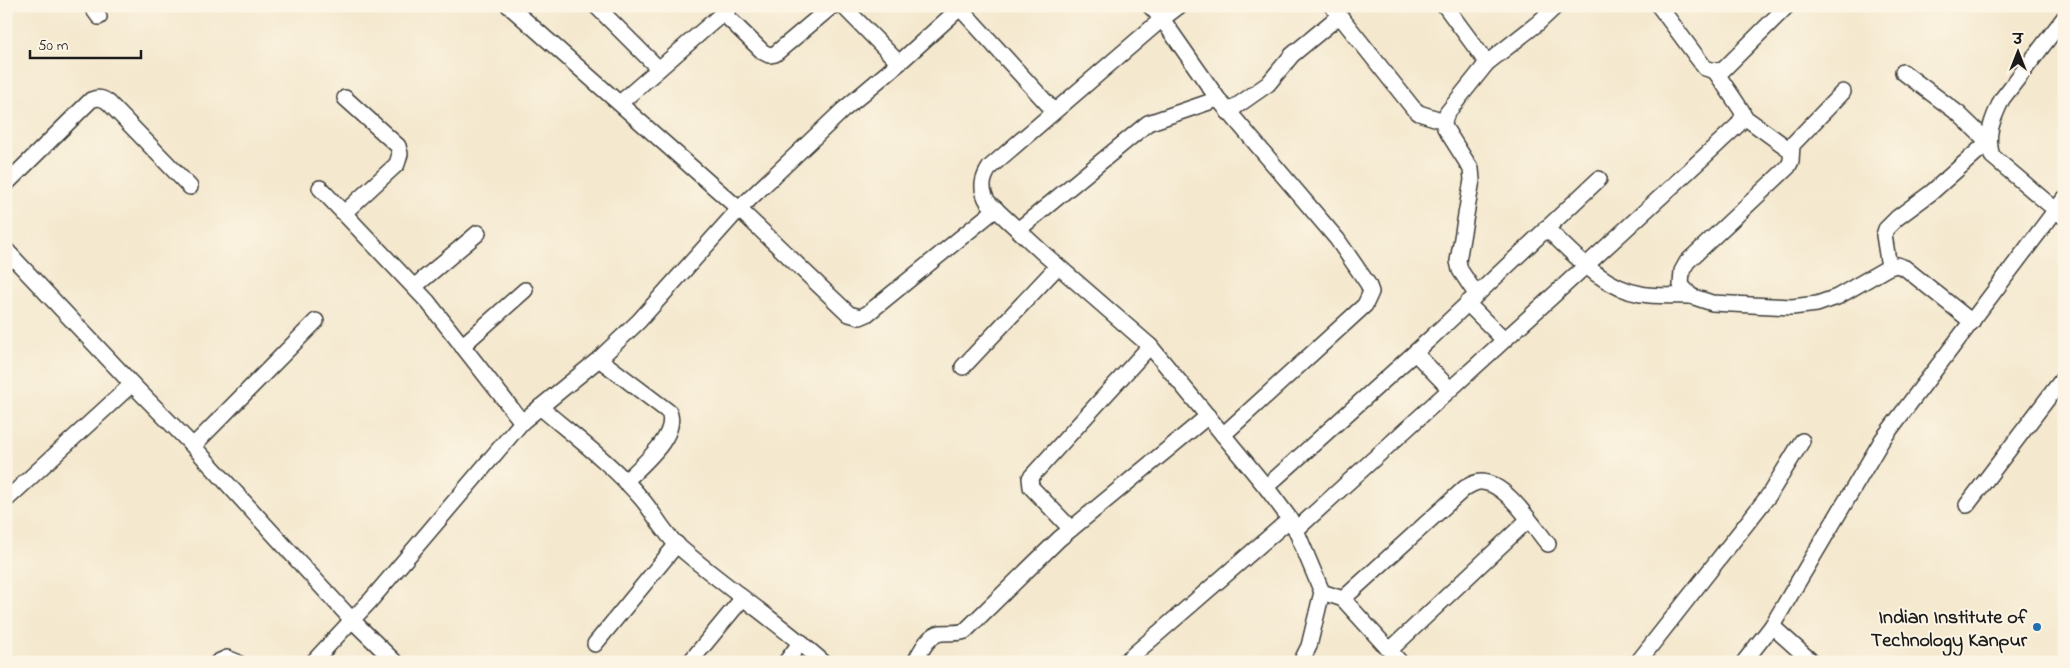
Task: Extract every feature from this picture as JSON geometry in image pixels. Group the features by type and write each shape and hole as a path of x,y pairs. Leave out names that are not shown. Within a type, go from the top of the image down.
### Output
{"street":[{"path":"509,6 739,209 849,314 860,317 868,314 996,209"},
{"path":"620,103 727,10 763,52 769,55 776,54 832,6"},
{"path":"843,6 899,63"},
{"path":"1150,6 1162,19 1228,112 1337,239 1368,284 1370,292 1365,305 1223,435"},
{"path":"1179,6 990,167 984,175 983,194 1018,230 1150,346 1266,487 1293,525 1322,592 1309,646 1301,662"},
{"path":"1446,6 1487,63"},
{"path":"1504,340 1472,298 1460,270 1458,261 1472,190 1470,169 1445,128 1444,121 1447,113 1487,63 1538,23 1556,6"},
{"path":"1660,6 1705,68 1715,71 1723,70 1787,6"},
{"path":"313,662 376,594 522,422 599,359 638,321 739,209 842,111 961,7 1054,111"},
{"path":"605,9 659,69"},
{"path":"1228,112 1268,84 1292,55 1335,11 1413,108 1418,113 1444,121"},
{"path":"1889,267 1884,235 1886,229 1897,218 1932,192 1988,142 2002,99 2064,18"},
{"path":"1715,71 1742,111 1743,116 1790,150"},
{"path":"1744,662 1772,626 1882,440 2061,209 1992,156 1988,142 1959,114 1904,72"},
{"path":"1691,296 1681,285 1682,271 1687,262 1788,167 1791,161 1790,150 1792,144 1843,92"},
{"path":"6,184 92,100 103,98 190,187"},
{"path":"344,98 398,146 400,154 397,164 344,213"},
{"path":"1018,230 1148,123 1218,99"},
{"path":"1125,662 1293,525 1504,340 1587,266 1738,125 1743,116"},
{"path":"1266,487 1415,353 1599,179"},
{"path":"320,188 414,287 522,422"},
{"path":"1546,228 1587,266 1612,284 1640,294 1691,296 1712,303 1792,307 1817,304 1837,298 1889,267 1897,266 1905,268 1972,322"},
{"path":"414,287 478,233"},
{"path":"6,250 193,446 352,620 395,662"},
{"path":"963,367 1058,266"},
{"path":"462,346 525,290"},
{"path":"193,446 316,321"},
{"path":"1071,529 1031,487 1030,478 1150,346"},
{"path":"1415,353 1449,388"},
{"path":"599,359 670,412 671,416 672,425 668,436 626,482"},
{"path":"1967,505 2064,377"},
{"path":"6,500 132,384"},
{"path":"540,407 626,482 677,544 742,599 801,642 823,662"},
{"path":"916,662 928,640 934,635 941,633 965,631 1071,529 1208,416"},
{"path":"1638,662 1768,495 1802,441"},
{"path":"1343,599 1465,488 1477,481 1490,483 1506,493 1548,544"},
{"path":"1322,592 1343,599 1395,656 1528,520"},
{"path":"595,644 677,544"},
{"path":"690,662 742,599"},
{"path":"1772,626 1812,662"},
{"path":"786,662 801,642"},
{"path":"218,662 227,658 237,662"}],"place":[{"name":"Indian Institute of Technology Kanpur","path":"2037,627"}]}
